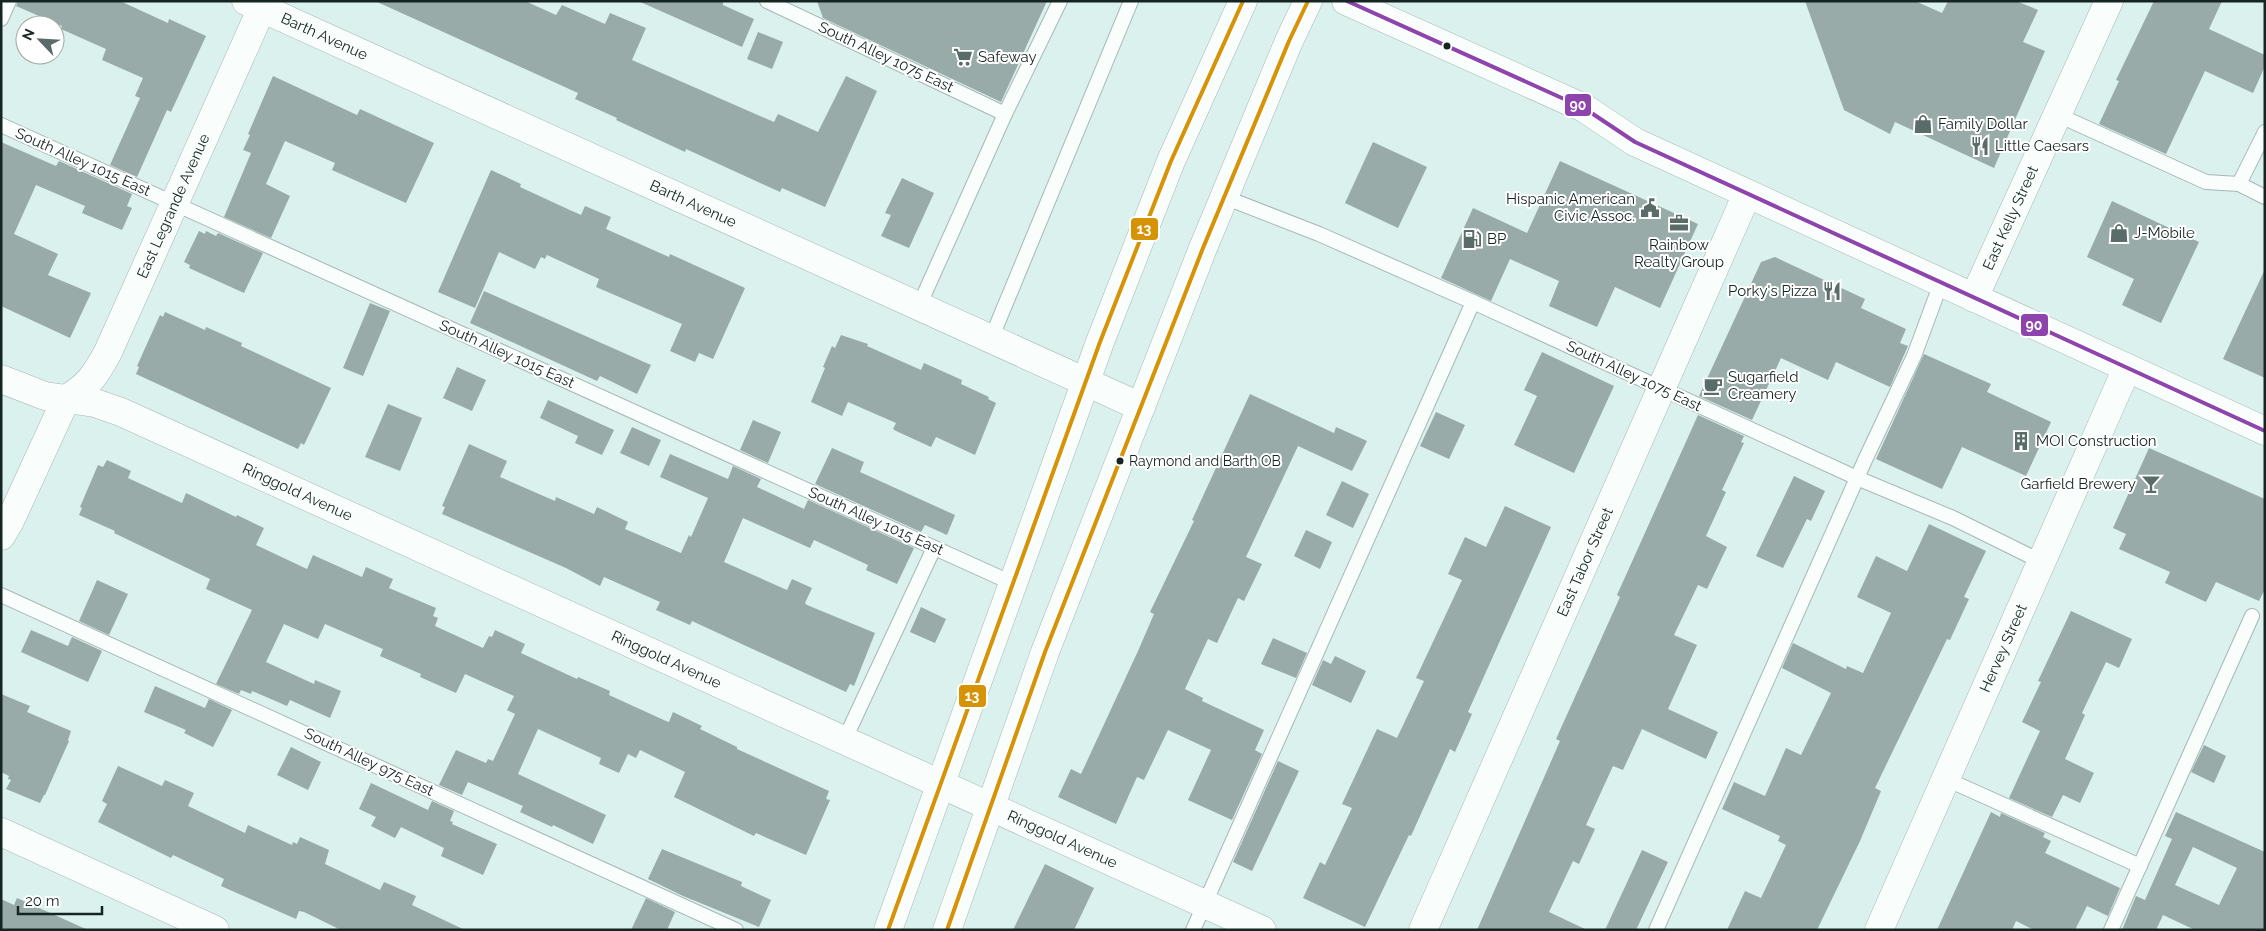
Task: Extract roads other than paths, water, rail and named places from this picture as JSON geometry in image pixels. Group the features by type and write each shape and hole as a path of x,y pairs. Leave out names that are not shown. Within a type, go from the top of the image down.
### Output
{"street":[{"path":"888,930 1086,382 1171,160 1243,1"},
{"path":"947,930 992,807 1045,652 1224,197 1289,41 1308,1"},
{"path":"1346,1 1584,108 1635,142 2265,431"},
{"name":"East Kelly Street","path":"1974,298 2109,1"},
{"name":"Barth Avenue","path":"258,4 1141,407"},
{"name":"East Legrande Avenue","path":"66,399 82,390 95,376 174,203 258,4"},
{"name":"East Tabor Street","path":"1422,930 1747,194"},
{"name":"Hervey Street","path":"1879,930 2127,368"},
{"name":"Ringgold Avenue","path":"1,379 45,396 95,403 122,412 1262,930"},
{"path":"1,536 10,521 66,399"},
{"path":"1,832 215,930"}],"lane":[{"path":"1,19 9,1"},
{"path":"919,306 1005,114 1060,1"},
{"path":"991,339 1132,1"},
{"name":"South Alley 1075 East","path":"774,3 1005,114"},
{"path":"2058,115 2206,182 2239,184 2265,197"},
{"name":"South Alley 1015 East","path":"1,125 1012,583"},
{"path":"2239,184 2265,132"},
{"name":"South Alley 1075 East","path":"1224,197 1319,234 1473,302 1857,478 1953,518 2042,562"},
{"path":"1656,930 1857,478 1914,356 1941,283"},
{"path":"1193,930 1473,302"},
{"path":"844,741 934,548"},
{"name":"South Alley 975 East","path":"1,595 736,930"},
{"path":"2111,930 2252,616"},
{"path":"1946,779 2140,866"}],"place":[{"name":"Safeway","path":"963,57"},
{"name":"Family Dollar","path":"1923,124"},
{"name":"Little Caesars","path":"1980,146"},
{"name":"Hispanic American Civic Assoc.","path":"1650,208"},
{"name":"Rainbow Realty Group","path":"1679,223"},
{"name":"J-Mobile","path":"2119,233"},
{"name":"BP","path":"1472,239"},
{"name":"Porky's Pizza","path":"1832,291"},
{"name":"Sugarfield Creamery","path":"1713,386"},
{"name":"MOI Construction","path":"2021,441"},
{"name":"Raymond and Barth OB","path":"1120,461"},
{"name":"Garfield Brewery","path":"2151,484"}]}
